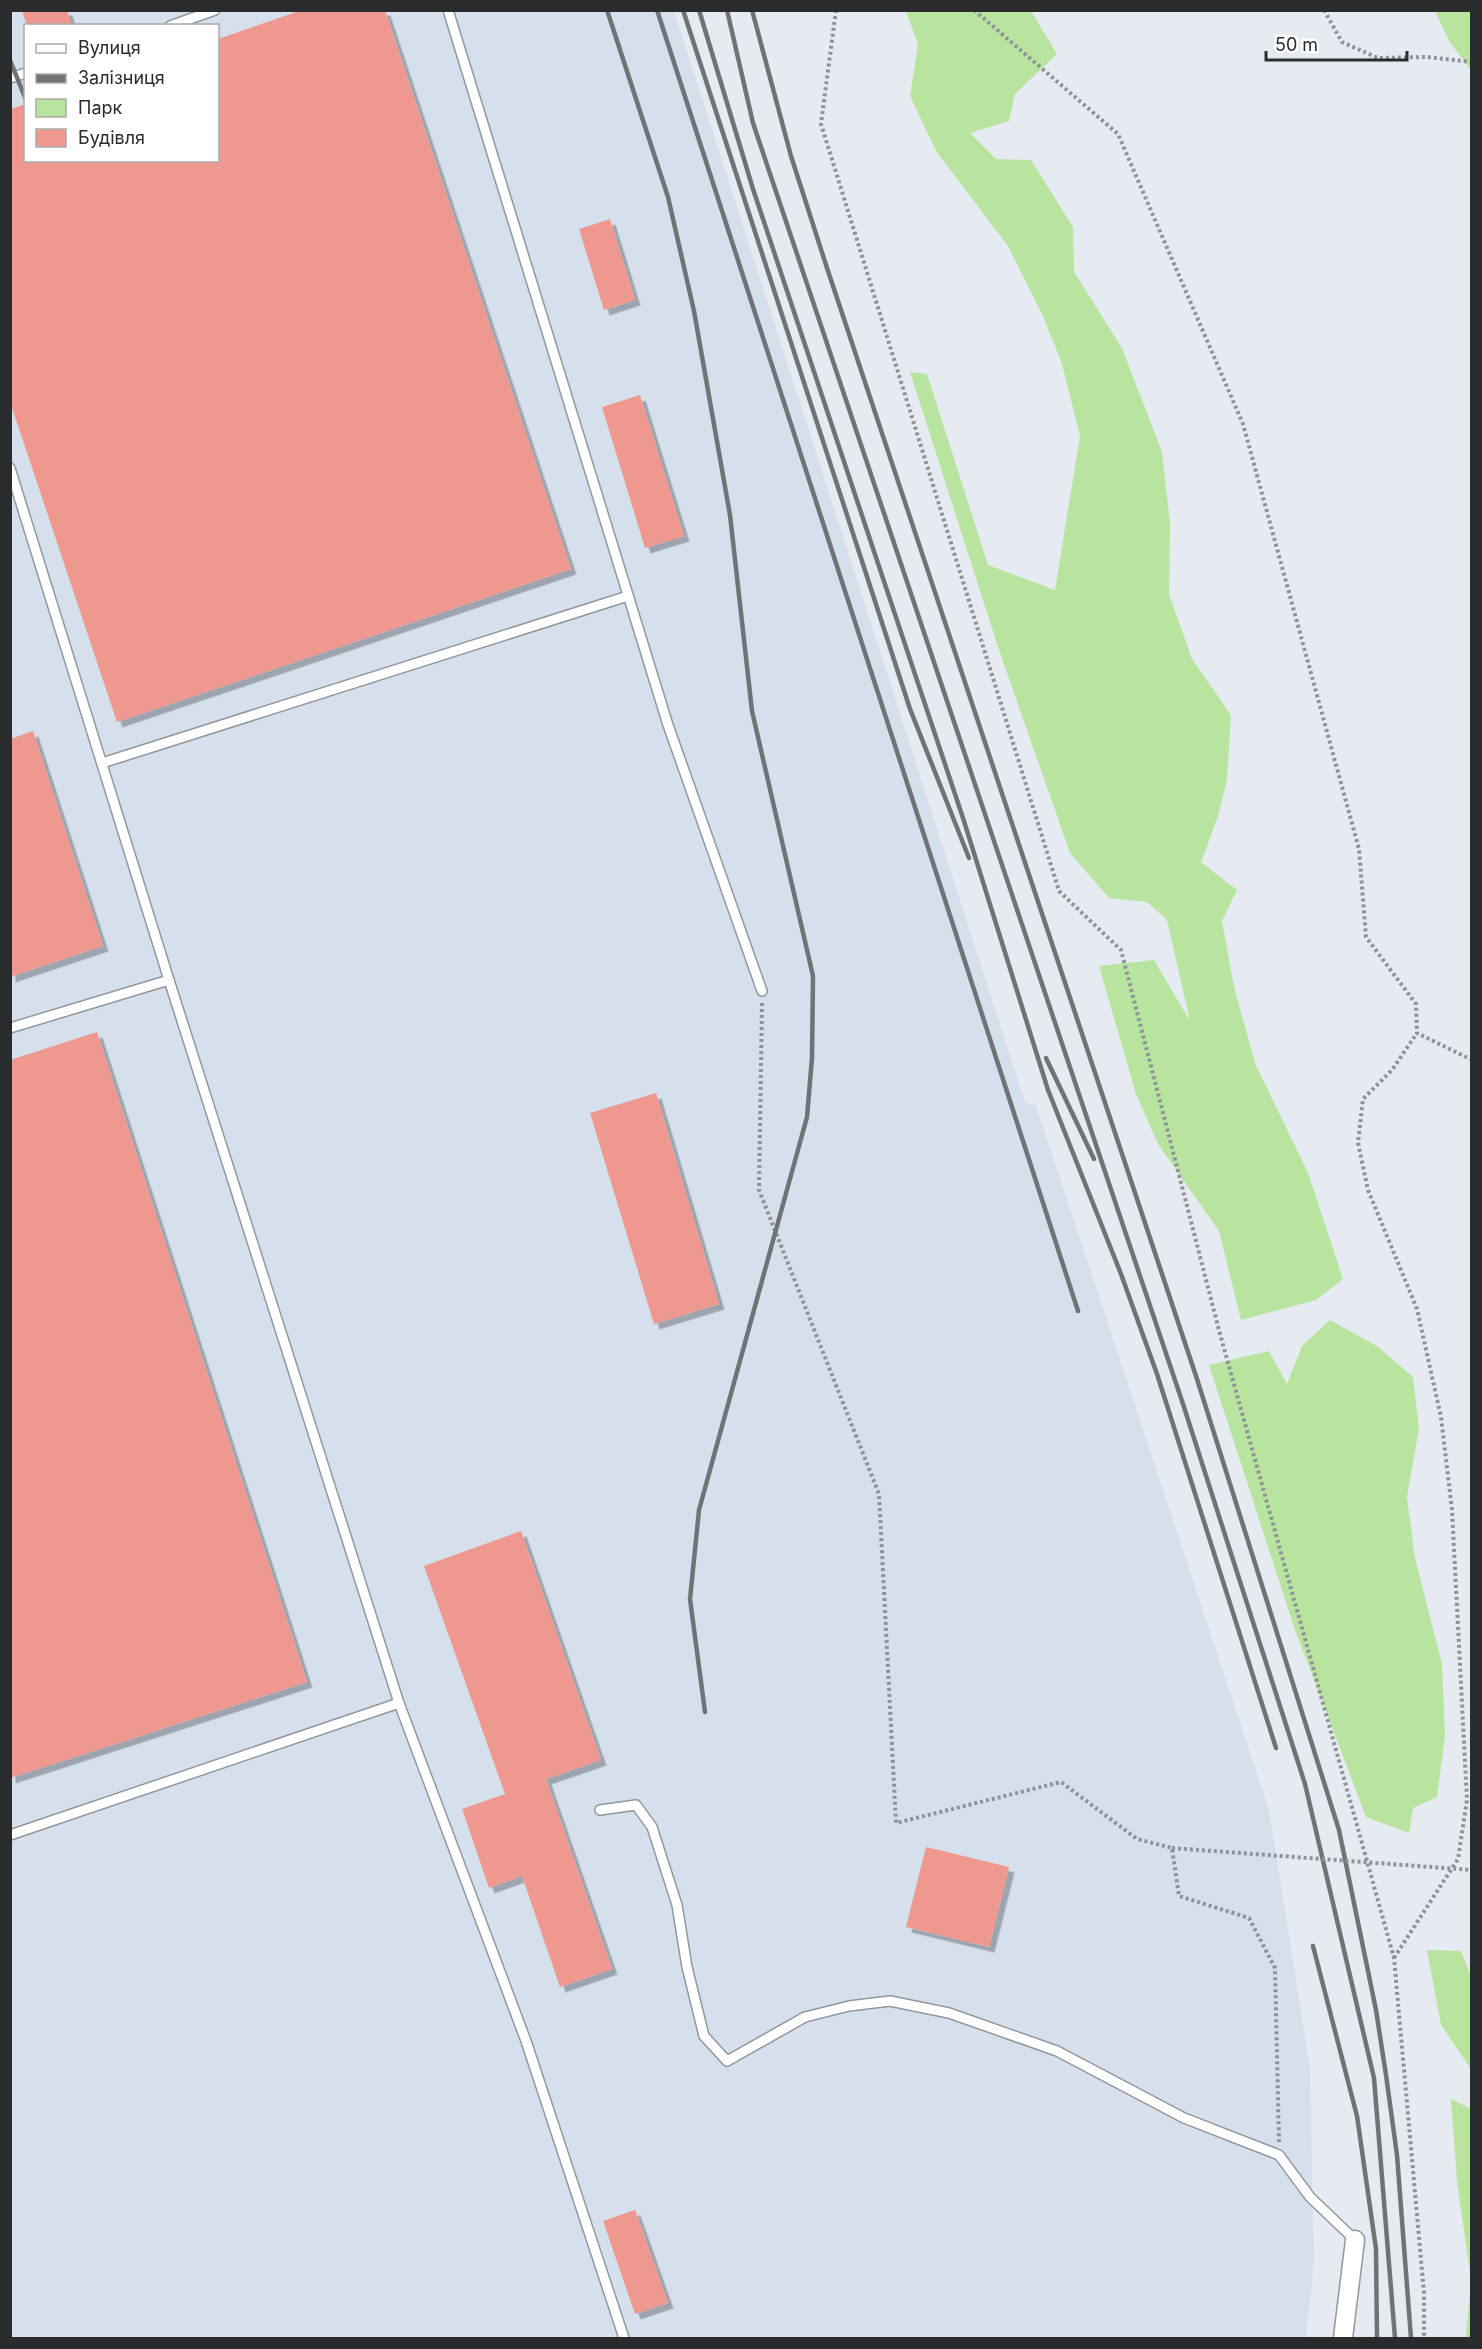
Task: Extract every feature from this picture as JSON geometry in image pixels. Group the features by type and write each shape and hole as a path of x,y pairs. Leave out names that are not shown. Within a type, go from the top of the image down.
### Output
{"street":[{"path":"1343,2338 1355,2240"}],"lane":[{"path":"176,24 215,10"},
{"path":"448,10 668,725 762,991"},
{"path":"10,468 169,980 399,1703 526,2041 624,2338"},
{"path":"102,763 628,596"},
{"path":"10,1028 169,980"},
{"path":"10,1835 399,1703"},
{"path":"600,1810 636,1805 652,1827 677,1905 687,1966 704,2036 727,2061 805,2017 849,2006 890,2001 950,2013 1057,2051 1184,2118 1279,2155 1310,2198 1355,2240"}],"path":[{"path":"836,10 821,124 1059,891 1120,950 1220,1334 1394,1958 1424,2294 1424,2338"},
{"path":"974,10 1118,134 1123,144 1243,424 1359,849 1366,937 1416,1004 1417,1033 1392,1070 1363,1099 1358,1143 1368,1190 1417,1309 1441,1417 1452,1509 1467,1800 1458,1859 1394,1958"},
{"path":"1324,10 1342,42 1378,58 1427,57 1472,62"},
{"path":"762,991 759,1190 879,1494 896,1823 1061,1782 1137,1839 1172,1848 1472,1870"},
{"path":"1417,1033 1472,1060"},
{"path":"1172,1848 1179,1896 1249,1918 1275,1968 1279,2155"}],"shaded area":[{"path":"11,11 674,11 1025,1102 1036,1106 1269,1810 1310,2068 1314,2262 1306,2338 11,2338"}],"green space":[{"path":"906,11 1031,11 1057,54 1015,94 1009,121 970,133 996,159 1031,160 1073,227 1074,272 1122,348 1162,452 1170,522 1169,594 1192,659 1231,715 1227,780 1218,816 1201,862 1237,890 1222,921 1234,987 1255,1063 1308,1173 1343,1279 1316,1300 1241,1320 1219,1231 1158,1144 1136,1094 1099,966 1154,960 1190,1021 1167,920 1147,902 1109,898 1070,853 998,647 910,372 927,374 988,565 1055,590 1080,436 1062,364 1043,316 1008,246 936,151 910,96 918,44"},
{"path":"1435,11 1471,11 1471,70 1449,41"},
{"path":"1330,1320 1377,1346 1413,1377 1419,1429 1407,1497 1415,1558 1442,1664 1445,1736 1437,1797 1413,1808 1409,1833 1366,1817 1294,1627 1209,1365 1269,1351 1287,1384 1302,1346"},
{"path":"1427,1950 1461,1951 1471,1976 1471,2069 1441,2025"},
{"path":"1451,2099 1471,2109 1471,2280 1457,2181"},
{"path":"1471,2280 1471,2338 1466,2338"}],"building":[{"path":"22,10 67,10 71,23 68,24 26,24"},
{"path":"302,10 385,10 571,569 117,722 10,402 10,109 24,105 24,162 219,162 219,39"},
{"path":"610,219 635,300 604,310 579,229"},
{"path":"640,395 684,536 645,548 602,407"},
{"path":"33,731 103,946 10,977 10,739"},
{"path":"97,1032 307,1682 10,1778 10,1060"},
{"path":"656,1093 719,1304 654,1324 590,1113"},
{"path":"521,1531 601,1760 546,1779 612,1969 560,1987 522,1876 489,1888 462,1809 505,1794 424,1566"},
{"path":"926,1847 1009,1867 989,1947 906,1927"},
{"path":"635,2210 668,2303 635,2314 603,2221"}],"railway":[{"path":"607,10 668,197 694,311 730,515 752,711 813,976 812,1058 807,1117 699,1510 690,1599 705,1712"},
{"path":"657,10 1078,1311"},
{"path":"683,10 910,709 969,858"},
{"path":"699,10 753,189 963,818 1048,1090 1121,1274 1157,1374 1276,1748"},
{"path":"727,10 753,123 1183,1404 1305,1784 1374,2078 1395,2338"},
{"path":"752,10 791,156 827,268 1197,1379 1339,1830 1376,2010 1386,2075 1397,2155 1411,2338"},
{"path":"10,60 24,95"},
{"path":"1046,1058 1094,1159"},
{"path":"1313,1946 1357,2116 1376,2249 1377,2338"}]}
